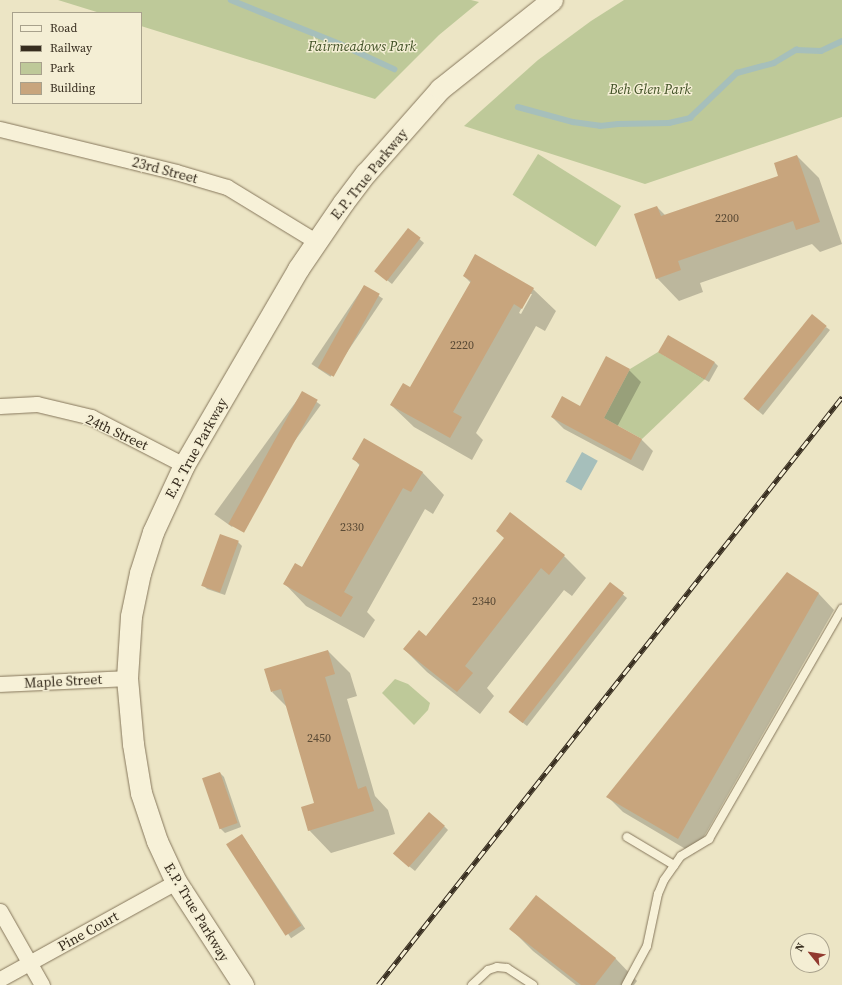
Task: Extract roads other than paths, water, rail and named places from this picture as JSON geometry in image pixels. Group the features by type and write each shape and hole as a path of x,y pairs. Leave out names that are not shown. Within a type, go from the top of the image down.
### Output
{"main road":[{"name":"E.P. True Parkway","path":"243,985 176,882 157,841 142,793 133,744 127,678 131,616 140,573 153,532 184,465 294,275 366,173 440,89 552,0"}],"street":[{"name":"23rd Street","path":"0,129 176,172 227,187 317,242"},
{"name":"24th Street","path":"0,406 37,404 91,417 184,465"},
{"name":"Maple Street","path":"0,684 127,678"},
{"name":"Pine Court","path":"0,980 176,882"},
{"path":"0,911 42,985"}],"lane":[{"path":"626,985 647,946 658,894 664,880 681,856 710,839 842,609"},
{"path":"627,837 674,865"},
{"path":"472,985 488,970 497,967 507,968 533,985"}],"water":[{"path":"582,452 598,461 581,490 566,482"}],"waterway":[{"path":"231,0 340,44 394,69"},
{"path":"518,107 573,122 600,126 618,124 669,123 690,118 737,73 774,63 796,50 821,51 842,41"}],"railway":[{"path":"378,985 842,397"}],"park label":[{"name":"Fairmeadows Park","path":"362,46"},
{"name":"Beh Glen Park","path":"650,89"}]}
